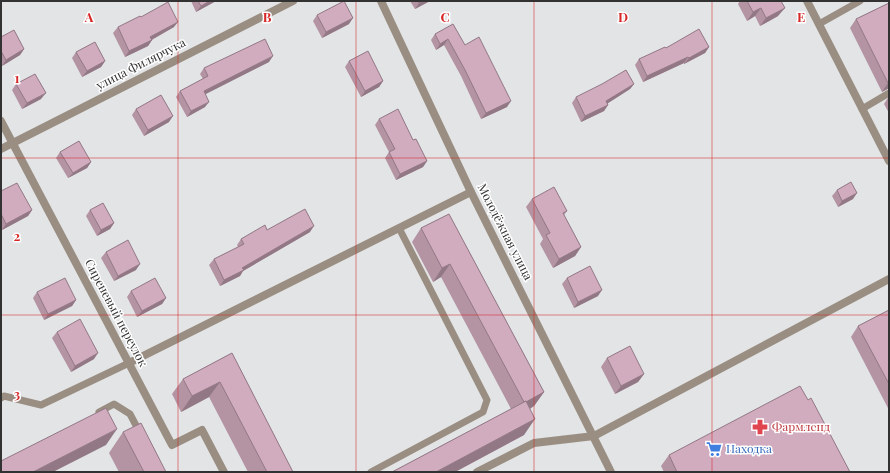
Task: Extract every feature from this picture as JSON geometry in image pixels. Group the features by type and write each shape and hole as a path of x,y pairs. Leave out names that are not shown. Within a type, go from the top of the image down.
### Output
{"street":[{"name":"улица Филярчука","path":"1,149 292,1"},
{"name":"Молодёжная улица","path":"381,1 471,192 611,472"},
{"path":"807,1 889,161"},
{"name":"Сиреневый переулок","path":"1,121 172,445 202,430 224,472"},
{"path":"129,364 471,192"},
{"path":"477,472 534,443 594,436 889,280"}],"lane":[{"path":"819,24 860,1"},
{"path":"862,108 889,94"},
{"path":"371,472 483,412 487,400 399,228"},
{"path":"1,398 4,396 41,405 129,364"},
{"path":"94,414 114,404 130,414 143,440"}],"building":[{"path":"198,1 210,1 201,6"},
{"path":"344,1 353,18 326,32 317,15"},
{"path":"747,1 781,1 785,8 766,18 761,8 753,12"},
{"path":"168,2 178,22 150,37 152,40 129,51 118,27 140,16 141,17"},
{"path":"889,3 889,82 888,83 856,19"},
{"path":"453,24 465,45 479,37 511,101 486,113 448,39 440,44 435,34"},
{"path":"699,29 709,47 689,58 688,57 647,76 639,59 665,47 666,48"},
{"path":"14,30 24,49 6,60 1,51 1,37"},
{"path":"265,39 273,56 204,91 209,102 191,111 180,91 208,76 204,68"},
{"path":"95,42 105,61 87,71 76,52"},
{"path":"368,51 383,81 365,91 349,61"},
{"path":"626,70 634,84 606,101 608,105 585,116 576,97"},
{"path":"35,74 46,93 27,103 16,84"},
{"path":"161,95 173,116 148,130 136,109"},
{"path":"398,109 413,140 416,139 427,161 400,174 389,152 395,149 379,119"},
{"path":"79,141 91,162 73,173 60,152"},
{"path":"851,182 857,193 842,201 837,190"},
{"path":"17,183 32,210 6,224 1,214 1,191"},
{"path":"554,187 567,211 563,213 581,247 559,259 546,235 550,233 532,199"},
{"path":"103,203 114,223 101,230 90,210"},
{"path":"305,209 314,226 242,268 244,270 224,280 214,259 244,244 241,239 265,225 267,230"},
{"path":"449,214 544,392 526,402 524,402 450,264 442,268 421,228"},
{"path":"128,240 140,264 118,276 106,252"},
{"path":"590,266 602,290 578,302 567,278"},
{"path":"65,278 76,300 48,314 37,292"},
{"path":"155,278 166,298 142,311 131,291"},
{"path":"889,310 889,384 858,326"},
{"path":"80,319 98,353 75,366 57,332"},
{"path":"630,346 644,374 621,386 607,358"},
{"path":"232,353 293,472 267,472 220,382 192,396 183,379"},
{"path":"800,386 808,400 811,398 850,472 677,472 669,455"},
{"path":"526,401 535,419 436,472 392,472"},
{"path":"106,408 117,429 33,472 1,472 1,461"},
{"path":"141,423 166,472 144,472 123,432"}],"place":[{"name":"Фармленд","path":"760,427"},
{"name":"Находка","path":"714,449"}]}
